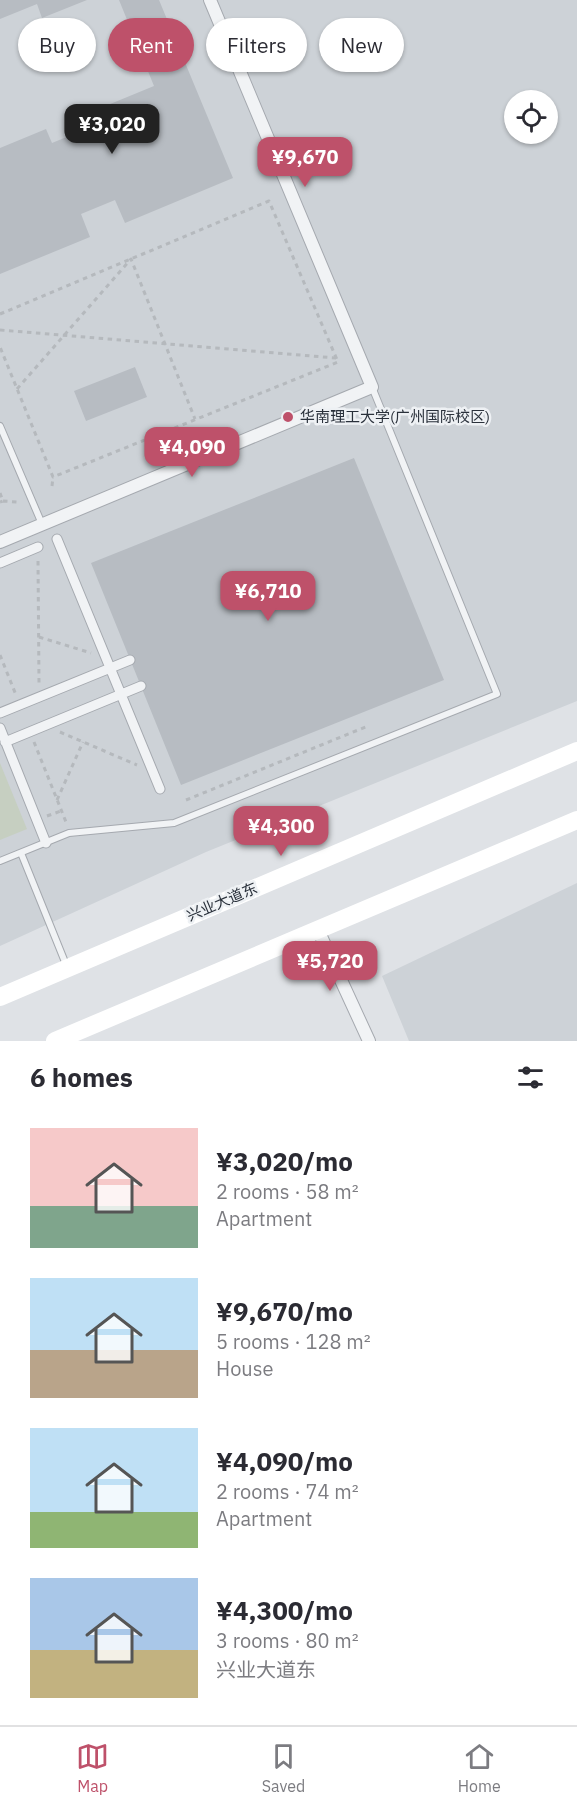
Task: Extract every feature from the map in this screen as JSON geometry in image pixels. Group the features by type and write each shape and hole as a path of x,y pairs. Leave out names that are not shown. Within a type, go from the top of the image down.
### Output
{"main road":[{"name":"兴业大道东","path":"0,996 577,751"},
{"path":"55,1041 575,825"}],"street":[{"path":"0,542 372,387 210,0"},
{"path":"57,539 159,789"},
{"path":"0,563 38,547"},
{"path":"0,713 130,660"},
{"path":"5,742 141,686"},
{"path":"0,730 46,843"},
{"path":"318,930 369,1041"}],"lane":[{"path":"0,861 69,833 174,823 497,694 372,387"},
{"path":"0,426 42,524"},
{"path":"21,853 67,968"}],"path":[{"path":"0,314 269,201 337,360"},
{"path":"17,389 131,259"},
{"path":"131,259 195,420"},
{"path":"0,330 337,360 344,363"},
{"path":"0,346 53,477 52,486"},
{"path":"53,477 337,360"},
{"path":"0,493 2,501 17,502"},
{"path":"38,547 39,698"},
{"path":"39,637 106,658"},
{"path":"0,655 20,705"},
{"path":"45,726 154,773"},
{"path":"186,800 368,726"},
{"path":"30,732 66,824"},
{"path":"57,800 83,742"}],"shaded area":[{"name":"华南理工大学(广州国际校区)","path":"0,0 577,0 577,701 206,852 0,946"},
{"path":"577,883 577,1041 409,1041 382,976"}],"green space":[{"path":"0,763 27,829 0,840"}],"building":[{"path":"0,0 87,0 42,18 37,4 0,19"},
{"path":"119,0 159,0 166,18 126,18"},
{"path":"148,72 189,72 233,178 125,223 115,200 81,214 90,237 0,274 0,148 46,129 52,143 86,129 81,116 154,86"},
{"path":"135,367 147,397 86,421 74,391"},
{"path":"354,458 444,680 181,785 91,563"}],"place":[{"name":"华南理工大学(广州国际校区)","path":"288,417"}]}
